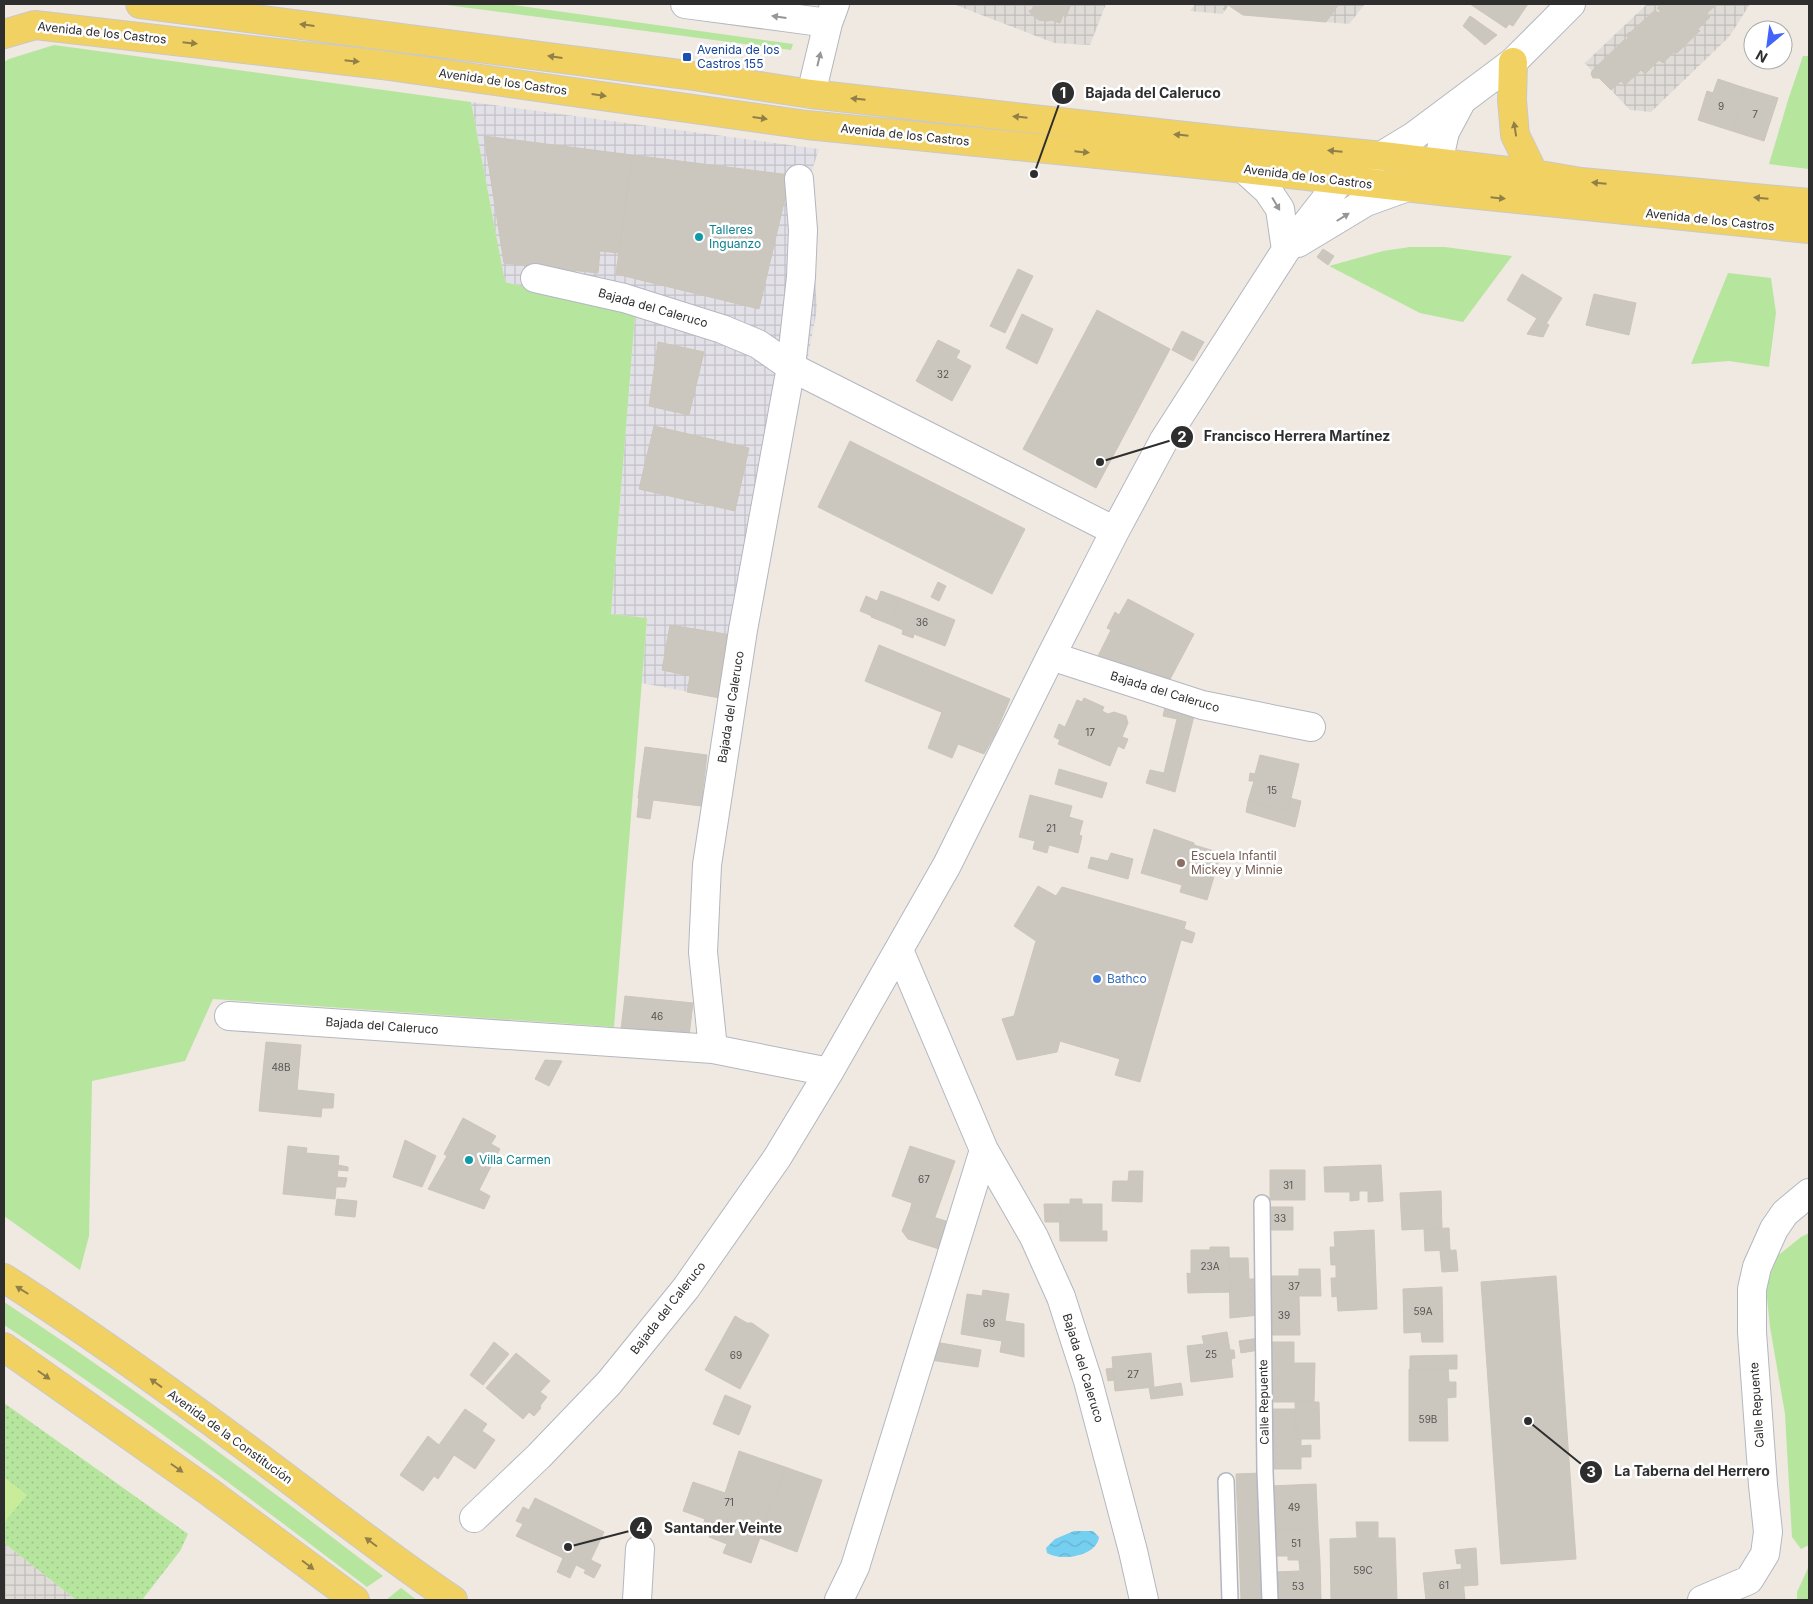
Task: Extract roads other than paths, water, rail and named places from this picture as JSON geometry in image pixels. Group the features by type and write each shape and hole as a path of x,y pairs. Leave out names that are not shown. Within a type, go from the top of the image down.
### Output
{"main road":[{"name":"Avenida de los Castros","path":"140,4 643,69 811,94 1230,141 1383,156 1534,174 1581,182 1809,203"},
{"name":"Avenida de los Castros","path":"4,34 35,25 382,64 807,125 1809,230"},
{"path":"1512,62 1512,100 1515,135 1534,174"},
{"name":"Avenida de la Constitución","path":"4,1278 239,1442 410,1571 453,1600"},
{"path":"4,1347 208,1491 355,1600"}],"street":[{"path":"685,4 832,14 811,94"},
{"name":"Bajada del Caleruco","path":"474,1518 539,1456 609,1383 680,1295 777,1158 829,1072 947,865 1051,656 1164,440 1286,250 1340,181 1414,136 1512,62 1571,4"},
{"name":"Bajada del Caleruco","path":"1438,163 1445,132 1462,100"},
{"path":"1438,163 1449,192"},
{"path":"1245,170 1268,191 1280,209 1286,250"},
{"name":"Bajada del Caleruco","path":"713,1049 703,952 707,865 743,630 791,367 801,277 802,230 799,179"},
{"name":"Bajada del Caleruco","path":"1286,250 1366,202 1404,188"},
{"name":"Bajada del Caleruco","path":"535,278 624,298 722,328 758,344 791,367 1115,531"},
{"name":"Bajada del Caleruco","path":"1051,656 1202,705 1311,727"},
{"name":"Bajada del Caleruco","path":"899,950 984,1150 1034,1237 1061,1298 1088,1381 1144,1600"},
{"name":"Bajada del Caleruco","path":"229,1016 713,1049 829,1072"},
{"path":"839,1600 855,1567 984,1150"},
{"name":"Calle Repuente","path":"1702,1600 1749,1580 1765,1554 1768,1532 1753,1342 1752,1290 1756,1267 1774,1228 1785,1213 1809,1193"},
{"path":"637,1600 640,1549"}],"lane":[{"name":"Calle Repuente","path":"1262,1203 1265,1472 1270,1600"},
{"path":"1226,1481 1230,1600"}],"water":[{"path":"1074,1531 1093,1531 1099,1537 1097,1544 1085,1553 1069,1557 1053,1556 1047,1553 1046,1548 1055,1539"}],"place":[{"name":"Avenida de los Castros 155","path":"687,57"},
{"name":"Bajada del Caleruco","path":"1034,174"},
{"name":"Talleres Inguanzo","path":"699,237"},
{"name":"Francisco Herrera Martínez","path":"1100,462"},
{"name":"Escuela Infantil Mickey y Minnie","path":"1181,863"},
{"name":"Bathco","path":"1097,979"},
{"name":"Villa Carmen","path":"469,1160"},
{"name":"La Taberna del Herrero","path":"1528,1421"},
{"name":"Santander Veinte","path":"568,1547"}]}
